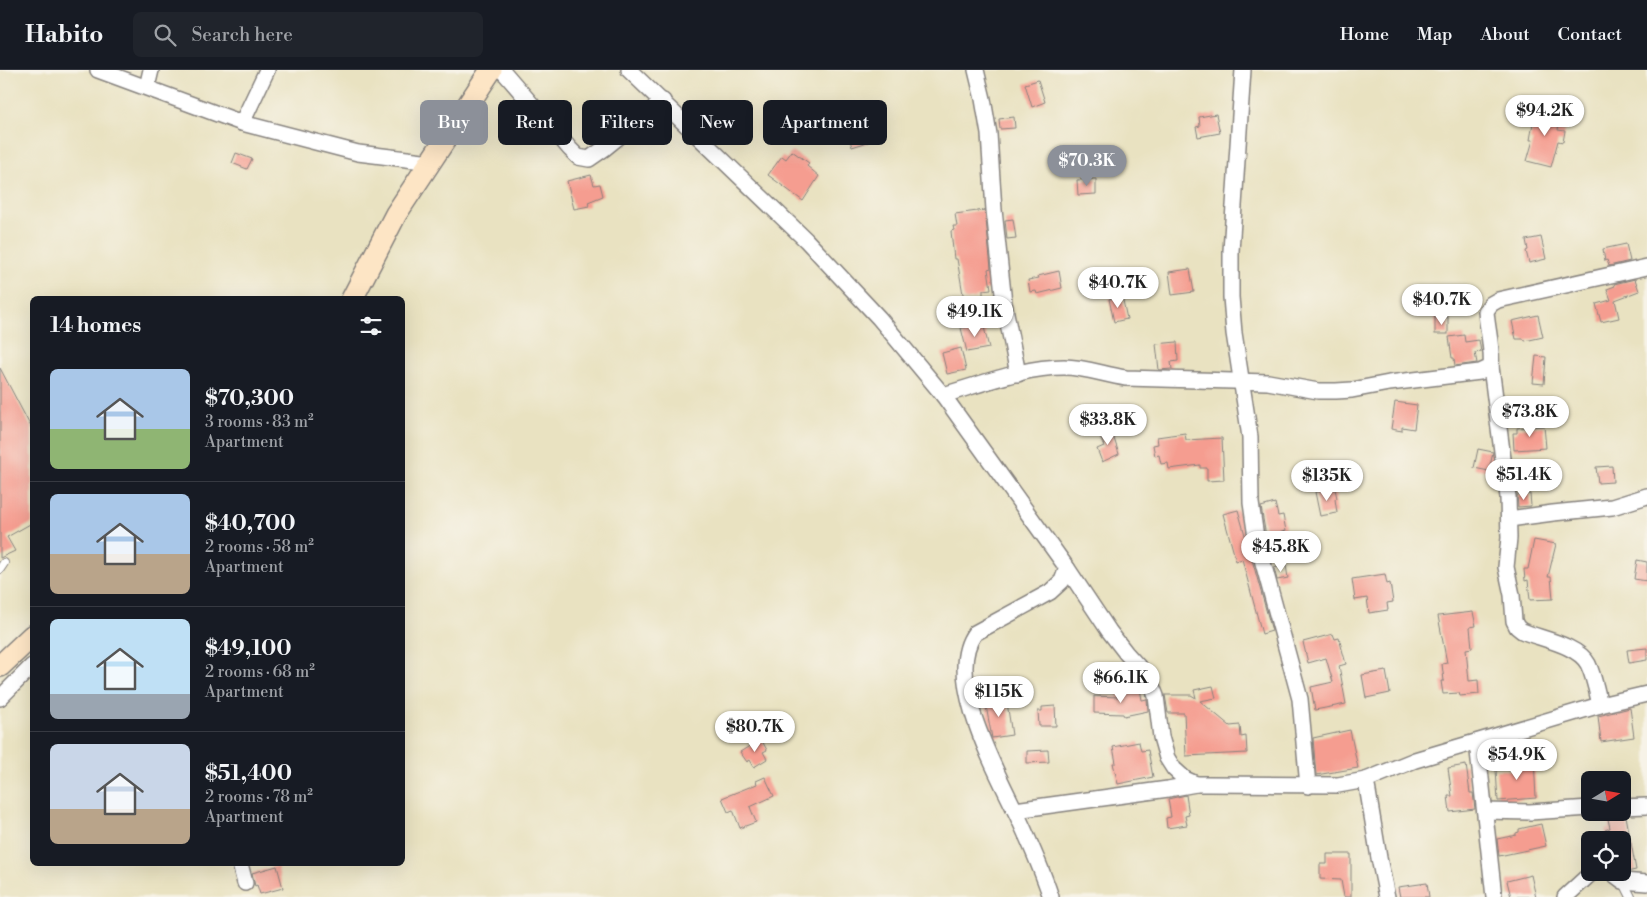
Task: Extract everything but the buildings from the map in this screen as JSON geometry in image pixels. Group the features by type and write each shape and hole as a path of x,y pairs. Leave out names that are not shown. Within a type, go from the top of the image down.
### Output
{"main road":[{"path":"354,296 396,214 491,70"},
{"path":"0,666 30,638"}],"street":[{"path":"98,70 242,123 358,153 430,162"},
{"path":"147,87 151,70"},
{"path":"242,123 268,70"},
{"path":"502,70 578,157 589,159 608,145"},
{"path":"629,70 662,100"},
{"path":"976,70 989,134 994,210 1004,303 1018,374"},
{"path":"1243,70 1231,251 1231,297 1250,437 1251,503 1256,537 1300,699 1308,786"},
{"path":"672,110 806,240 879,318 943,395 1068,568 1109,631 1146,675 1156,696 1161,737 1167,758 1174,769 1185,779 1196,784"},
{"path":"1600,705 1587,663 1582,656 1568,647 1522,631 1514,621 1512,595 1506,567 1509,519 1503,452 1491,367 1492,356 1486,310 1498,300 1647,267"},
{"path":"943,395 1044,368 1081,368 1126,378 1241,381 1286,384 1318,391 1336,391 1480,372 1491,367"},
{"path":"1509,519 1553,512 1612,507 1647,496"},
{"path":"1051,897 1041,867 989,757 975,718 964,672 969,641 975,632 1050,592 1062,581 1068,568"},
{"path":"0,698 30,668"},
{"path":"1015,810 1196,784 1308,786 1338,785 1366,780 1415,760 1600,705 1647,694"},
{"path":"1477,742 1494,897"},
{"path":"1366,780 1383,885 1387,897"},
{"path":"1631,807 1647,806"},
{"path":"1485,811 1530,812 1581,809"},
{"path":"241,866 245,883"},
{"path":"1565,897 1582,881"},
{"path":"1626,881 1647,884"}],"lane":[{"path":"1620,881 1631,897"}]}
